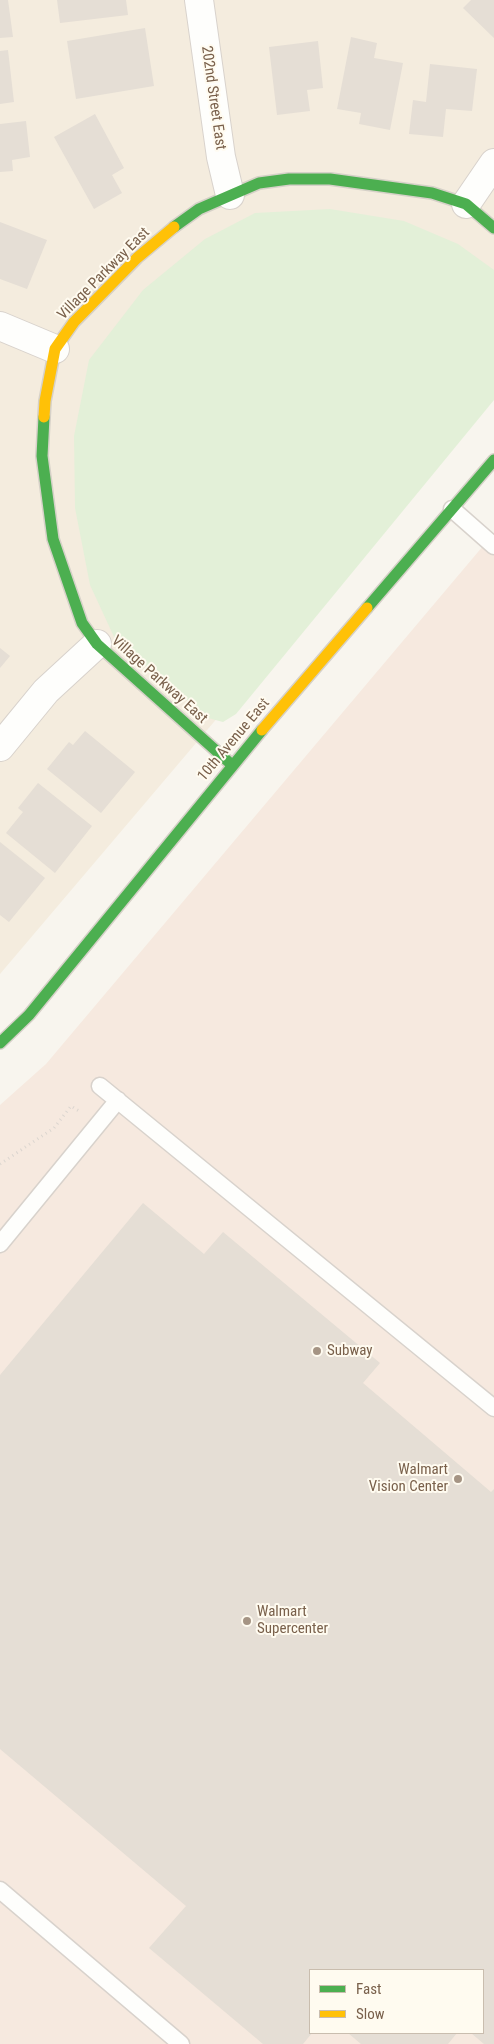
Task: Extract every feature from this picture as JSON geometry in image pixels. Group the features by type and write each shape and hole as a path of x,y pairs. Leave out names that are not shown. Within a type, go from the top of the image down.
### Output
{"street":[{"name":"202nd Street East","path":"199,0 221,157 230,195"},
{"path":"466,204 494,163"},
{"name":"Village Parkway East","path":"232,765 97,644 82,623 69,588 52,530 42,456 45,401 55,349 74,322 137,258 199,209 259,183 330,179 432,192 466,204 494,228"},
{"path":"0,326 55,349"},
{"name":"10th Avenue East","path":"0,1043 29,1014 232,765 494,460"},
{"path":"0,747 46,691 97,644"}],"lane":[{"path":"452,509 494,546"},
{"path":"100,1086 494,1408"},
{"path":"0,1244 118,1100"},
{"path":"0,1890 181,2044"}],"path":[{"path":"0,1164 54,1128 71,1106 98,1124"}],"shaded area":[{"path":"0,0 494,0 494,392 0,974"},
{"path":"494,533 494,2044 0,2044 0,1105 46,1064"}],"green space":[{"path":"330,209 404,221 458,244 494,270 494,400 236,714 223,722 208,718 115,639 90,585 75,508 74,436 89,360 143,290 205,239 255,213"}],"building":[{"path":"0,0 8,0 13,37 0,38"},
{"path":"57,0 126,0 128,15 60,23"},
{"path":"471,0 494,0 494,38 463,8"},
{"path":"145,28 154,86 76,99 67,41"},
{"path":"351,37 377,43 374,58 403,63 390,130 359,124 361,113 337,109"},
{"path":"318,41 323,88 307,90 310,111 277,115 269,47"},
{"path":"8,50 14,102 0,104 0,51"},
{"path":"430,64 477,69 472,111 446,109 443,137 409,134 413,100 426,102"},
{"path":"95,114 124,168 112,175 122,193 94,209 54,137"},
{"path":"26,121 30,157 12,160 13,171 0,172 0,124"},
{"path":"0,222 47,240 27,289 0,279"},
{"path":"0,648 10,656 0,668"},
{"path":"85,731 135,772 101,813 47,769 69,742 73,745"},
{"path":"38,783 92,826 55,873 6,833 23,812 18,808"},
{"path":"0,842 45,878 9,922 0,915"},
{"name":"Walmart Supercenter","path":"143,1203 204,1254 223,1232 380,1363 363,1383 491,1492 494,1489 494,2044 484,2044 472,2034 484,2034 484,1969 309,1969 309,2034 311,2034 303,2044 263,2044 149,1948 186,1906 0,1749 0,1375"},
{"path":"349,2034 456,2034 448,2044 361,2044"}],"traffic: fast":[{"path":"174,227 199,209 259,183 289,179 330,179 432,193 466,204 494,228"},
{"path":"44,417 42,456 53,539 82,623 97,644 232,765"},
{"path":"367,608 494,460"},
{"path":"0,1043 29,1015 262,730"}],"traffic: slow":[{"path":"44,417 45,401 55,349 74,322 137,258 174,227"},
{"path":"262,730 367,608"}],"place":[{"name":"Subway","path":"317,1351"},
{"name":"Walmart Vision Center","path":"458,1479"},
{"name":"Walmart Supercenter","path":"247,1621"}]}
